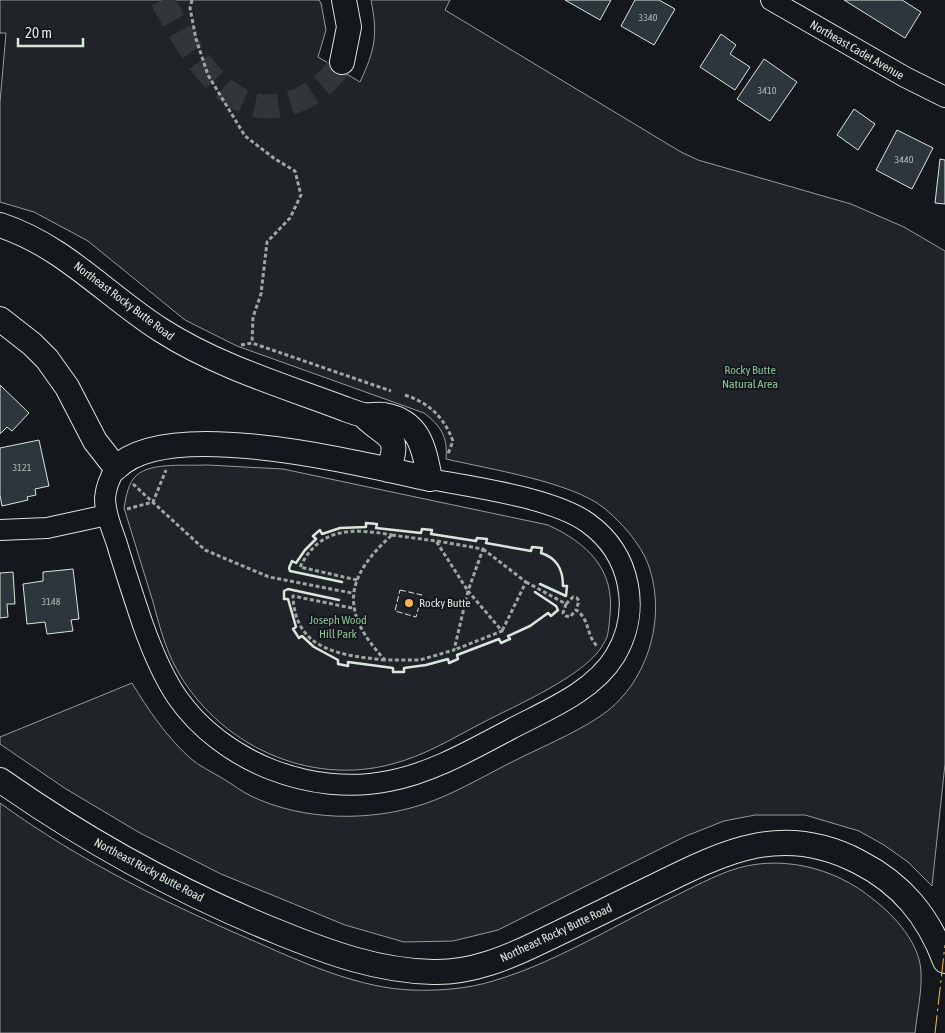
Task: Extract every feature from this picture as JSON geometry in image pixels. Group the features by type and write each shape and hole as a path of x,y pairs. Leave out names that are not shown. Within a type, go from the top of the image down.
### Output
{"street":[{"path":"342,62 349,27 344,0"},
{"name":"Northeast Cadet Avenue","path":"771,0 905,77 945,97"},
{"name":"Northeast Rocky Butte Road","path":"0,225 26,234 69,260 138,314 178,341 229,364 363,415 391,438 395,454 388,470"},
{"path":"0,319 32,344 47,359 67,387 95,441 116,468"},
{"name":"Northeast Rocky Butte Road","path":"363,415 384,415 410,427 419,436 424,446 430,478"},
{"path":"176,445 277,449 430,478 541,503 571,513 586,522 605,538 620,559 630,590 628,620 615,656 604,671 580,691 504,733 435,766 389,782 364,785 316,782 272,769 230,748 196,720 178,699 156,660 107,515 107,485 116,468 134,453 176,445"},
{"path":"0,530 47,528 107,515"},
{"name":"Northeast Rocky Butte Road","path":"0,780 84,836 180,888 294,938 376,966 435,972 467,969 487,964 561,932 719,855 753,845 776,843 801,844 840,853 884,876 912,901 932,931 945,960"}],"path":[{"path":"192,0 190,8 196,39 208,75 245,136 294,170 301,195 290,218 267,242 261,294 254,317 252,343"},
{"path":"153,502 176,445"},
{"path":"116,468 205,550 269,576 352,593"},
{"path":"107,515 153,502"},
{"path":"356,580 300,567 305,556 322,539 351,530 436,541 483,549 526,582 566,604"},
{"path":"385,660 373,647 352,608 352,593 356,580 370,557 392,535"},
{"path":"436,541 468,591 502,632"},
{"path":"454,650 468,591 483,549"},
{"path":"352,608 293,596 297,619 303,630 316,643 330,651 345,656 385,660 420,660 454,650 502,632 526,582"},
{"path":"573,596 579,601 576,610 570,616 566,616 563,613 566,604 573,596"},
{"path":"576,610 585,617 592,639 600,648"}],"green space":[{"name":"Rocky Butte Natural Area","path":"0,0 319,0 326,30 318,57 360,82 369,61 374,42 375,33 371,0 450,0 445,10 681,152 698,160 851,204 904,227 945,251 945,764 932,886 908,862 884,845 859,831 805,815 755,815 724,821 686,836 498,930 453,941 404,942 345,925 221,874 140,833 66,789 0,744 0,737 132,683 158,723 190,758 251,796 292,810 314,814 359,816 403,810 435,800 468,785 578,730 616,704 630,688 641,669 649,649 654,628 656,606 654,585 645,556 630,534 617,520 590,499 551,484 446,459 446,444 442,433 439,427 424,413 237,346 185,320 88,241 34,212 0,202 0,102 6,33 0,33"},
{"name":"Joseph Wood Hill Park","path":"207,465 283,469 548,525 575,540 586,549 603,571 608,584 610,599 609,626 606,640 583,667 549,689 438,746 404,761 360,770 329,769 298,764 268,753 240,738 215,718 194,695 176,668 163,636 124,508 131,482 143,471 161,466"},
{"path":"0,803 62,845 95,864 128,882 229,930 335,974 373,985 411,990 463,988 515,974 578,946 711,878 729,871 767,863 805,866 842,879 859,889 898,922 911,941 920,962 921,972 915,1033 0,1033"}],"building":[{"path":"565,0 611,0 600,20"},
{"path":"635,0 659,0 675,9 654,45 621,26"},
{"path":"844,0 902,0 921,12 905,38"},
{"path":"721,34 736,45 730,54 750,67 735,90 700,67"},
{"path":"764,59 797,82 770,121 737,99"},
{"path":"854,109 875,124 858,150 837,135"},
{"path":"897,130 933,148 912,189 876,170"},
{"path":"940,159 945,160 945,204 935,203"},
{"path":"0,385 29,413 12,431 7,427 0,434"},
{"path":"39,440 49,486 35,489 36,495 27,497 28,500 2,506 0,495 0,448"},
{"path":"73,569 79,619 71,620 73,631 47,634 45,622 27,624 23,584 43,581 43,572"},
{"path":"13,572 15,604 7,604 8,617 0,618 0,573"}],"tunnel":[{"path":"162,0 184,38 211,76 227,92 246,102 267,106 298,100 320,87 332,76 342,62"}],"fence":[{"path":"400,590 422,595 416,617 395,611 400,590"}],"wall":[{"path":"342,582 290,571 289,568 292,561 296,563 316,539 313,536 320,530 322,534 340,528 366,527 366,523 377,524 376,528 421,533 422,529 432,530 431,534 476,541 477,538 487,539 486,543 531,551 532,547 542,548 541,553 547,555 558,565 562,574 563,586 567,586 566,596 540,584"},
{"path":"339,600 288,589 284,591 284,599 288,599 296,627 293,629 299,638 302,636 314,647 338,660 338,664 348,666 348,662 393,668 393,672 404,672 404,668 448,659 449,663 458,659 457,655 499,639 501,643 510,639 508,636 530,626 548,613 551,616 558,610 556,606 535,592"}],"power":[{"path":"935,1033 945,945"}],"place":[{"name":"Rocky Butte","path":"409,603"}]}
